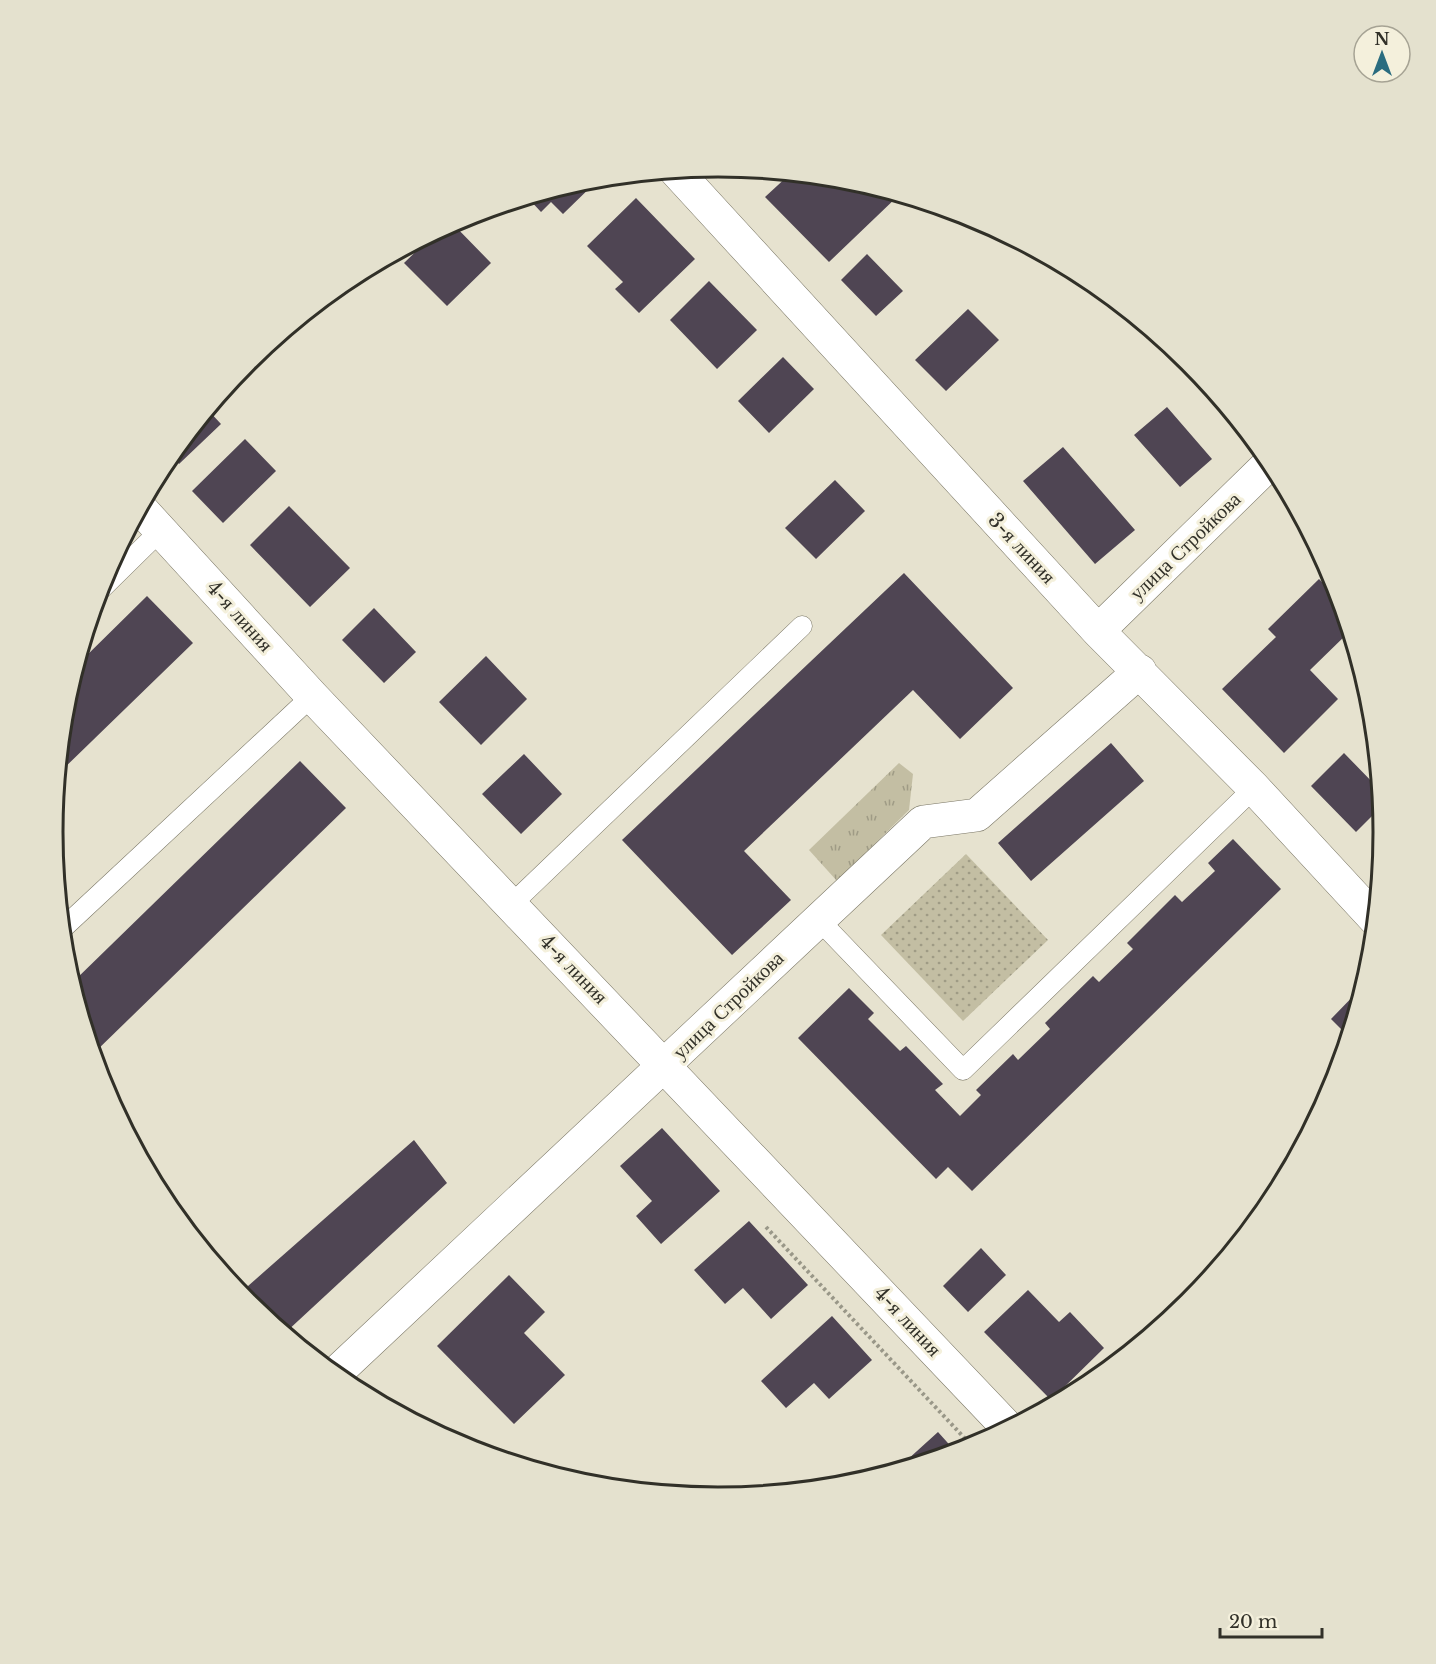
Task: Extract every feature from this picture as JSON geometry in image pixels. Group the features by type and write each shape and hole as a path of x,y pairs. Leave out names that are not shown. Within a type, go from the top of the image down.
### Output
{"street":[{"name":"3-я линия","path":"682,178 1098,631 1254,788 1368,911"},
{"name":"улица Стройкова","path":"1098,631 1264,469"},
{"name":"4-я линия","path":"151,519 312,696 1002,1422"},
{"name":"улица Стройкова","path":"341,1368 923,822 977,815 1140,671"}],"lane":[{"path":"125,555 151,519"},
{"path":"512,904 802,626"},
{"path":"70,922 312,696"},
{"path":"818,919 963,1071 1254,788"}],"green space":[{"path":"899,763 913,774 909,810 837,881 809,850"},
{"path":"966,854 1048,940 963,1021 881,935"}],"building":[{"path":"783,181 846,190 893,201 829,262 765,197"},
{"path":"587,191 563,214 551,202 541,212 533,204"},
{"path":"636,198 695,259 639,313 615,289 623,282 587,246"},
{"path":"459,231 491,263 447,306 404,263 416,252"},
{"path":"867,254 903,291 876,316 841,280"},
{"path":"709,281 757,330 717,369 670,320"},
{"path":"968,309 999,340 946,391 915,360"},
{"path":"783,357 814,389 769,433 738,401"},
{"path":"1167,407 1212,459 1180,487 1134,435"},
{"path":"213,415 221,424 179,464 177,462"},
{"path":"245,439 276,471 223,523 192,491"},
{"path":"1063,447 1135,530 1095,564 1023,481"},
{"path":"835,480 865,511 816,559 785,528"},
{"path":"289,506 350,568 310,607 250,545"},
{"path":"904,573 1013,688 960,739 913,690 744,851 791,900 732,955 622,840"},
{"path":"1319,579 1324,584 1343,638 1310,670 1338,699 1284,753 1222,689 1276,637 1268,629"},
{"path":"147,596 193,643 67,765 76,704 87,655"},
{"path":"374,608 416,652 384,683 342,640"},
{"path":"486,656 527,699 481,745 439,702"},
{"path":"1111,743 1144,781 1031,881 998,843"},
{"path":"1344,753 1371,781 1373,815 1356,832 1311,786"},
{"path":"524,754 562,794 521,834 482,794"},
{"path":"300,761 346,808 100,1047 79,976"},
{"path":"1233,839 1281,889 972,1191 948,1167 936,1179 798,1038 849,988 874,1013 868,1019 900,1051 906,1046 943,1084 935,1090 960,1116 981,1095 976,1090 1013,1054 1018,1060 1050,1029 1045,1023 1093,976 1099,982 1133,949 1127,943 1175,895 1182,902 1215,871 1208,863"},
{"path":"1352,997 1342,1030 1331,1019"},
{"path":"662,1128 720,1191 661,1244 636,1216 652,1201 620,1166"},
{"path":"414,1140 447,1183 291,1328 247,1287"},
{"path":"749,1221 808,1285 771,1319 743,1288 725,1304 694,1270"},
{"path":"981,1248 1006,1275 968,1312 943,1286"},
{"path":"509,1275 545,1312 524,1333 565,1375 514,1424 437,1346"},
{"path":"1028,1290 1059,1322 1070,1312 1104,1348 1062,1389 1049,1397 984,1332"},
{"path":"832,1316 872,1360 829,1399 814,1383 786,1408 761,1381"},
{"path":"938,1432 949,1444 929,1452 909,1458"}]}
